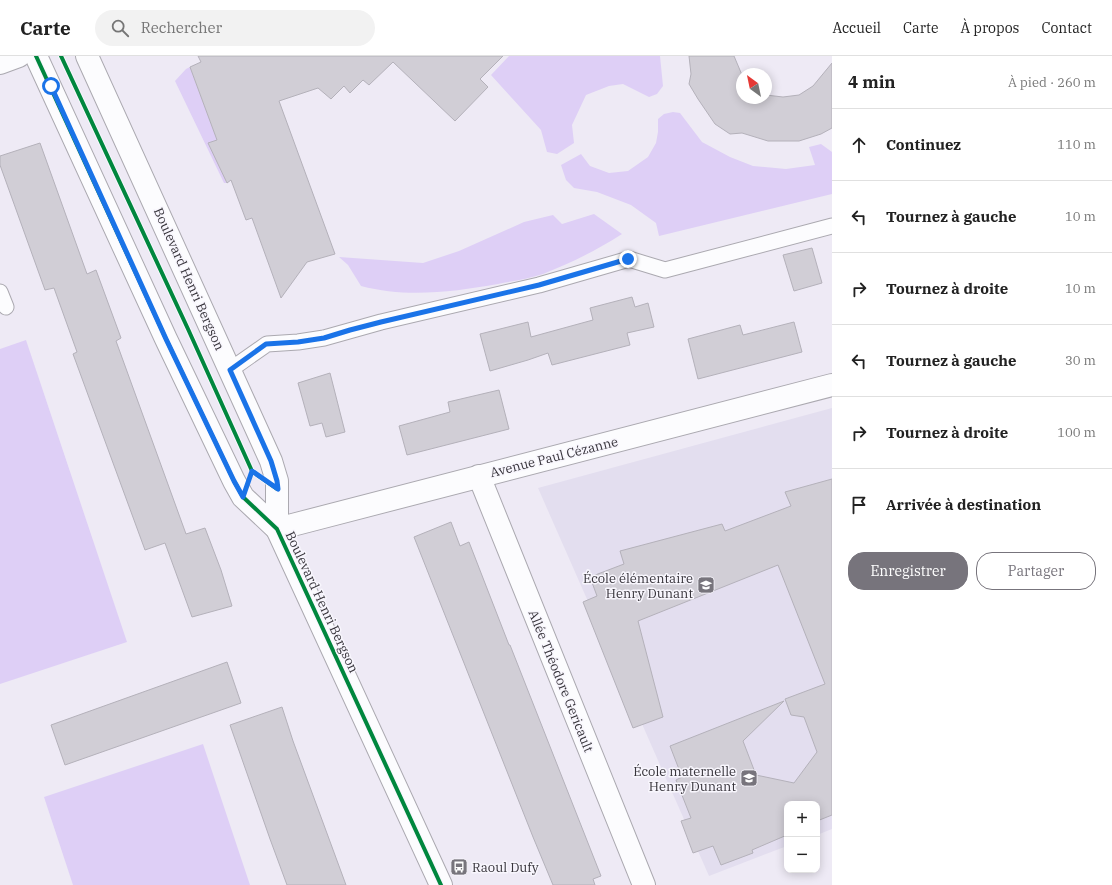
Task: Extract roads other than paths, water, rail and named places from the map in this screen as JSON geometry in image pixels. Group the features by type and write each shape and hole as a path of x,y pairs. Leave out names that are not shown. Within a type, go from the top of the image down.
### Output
{"street":[{"path":"0,63 19,56"},
{"name":"Boulevard Henri Bergson","path":"36,56 234,481 243,497 277,528 441,885"},
{"name":"Boulevard Henri Bergson","path":"87,56 271,461 277,481 277,528"},
{"name":"Avenue Paul Cézanne","path":"277,528 832,385"},
{"name":"Allée Théodore Gericault","path":"478,476 644,885"}],"lane":[{"path":"230,370 266,344 298,342 324,338 381,322 539,285 628,259 666,270 832,226"},
{"path":"0,292 6,307"}],"place":[{"name":"École élémentaire Henry Dunant","path":"706,585"},
{"name":"École maternelle Henry Dunant","path":"749,778"},
{"name":"Raoul Dufy","path":"459,867"}]}
